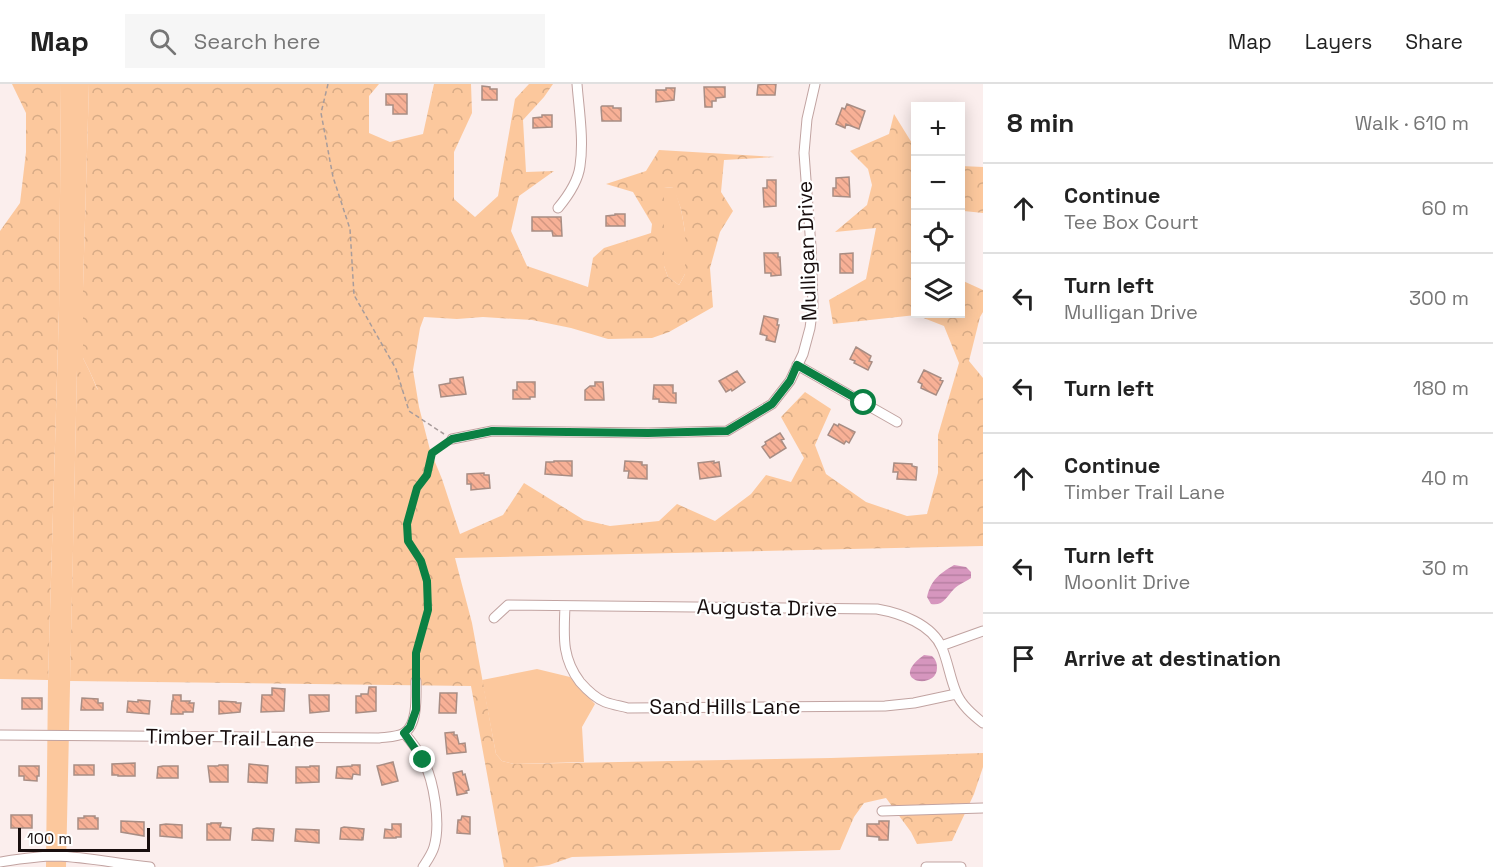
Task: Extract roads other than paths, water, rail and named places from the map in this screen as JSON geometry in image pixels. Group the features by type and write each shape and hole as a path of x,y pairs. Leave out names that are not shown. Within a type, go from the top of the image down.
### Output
{"street":[{"path":"558,208 575,182 580,166 577,84"},
{"name":"Mulligan Drive","path":"452,439 492,431 648,433 727,431 772,404 790,381 803,354 813,306 804,153 807,119 815,84"},
{"path":"797,365 897,422"},
{"name":"Augusta Drive","path":"494,618 508,605 877,609 893,612 913,619 932,634 941,646 956,694 972,715 983,723"},
{"name":"Sand Hills Lane","path":"565,606 566,658 574,675 587,691 604,702 628,708 885,706 914,703 956,694"},
{"path":"941,646 983,631"},
{"path":"417,681 416,710 410,727 404,733 423,760 431,780 437,820 435,846 423,867"},
{"name":"Timber Trail Lane","path":"0,735 355,739 379,738 404,733"},
{"path":"882,811 983,808"},
{"path":"0,862 29,857 57,856 150,867"},
{"path":"926,867 961,867"}]}
